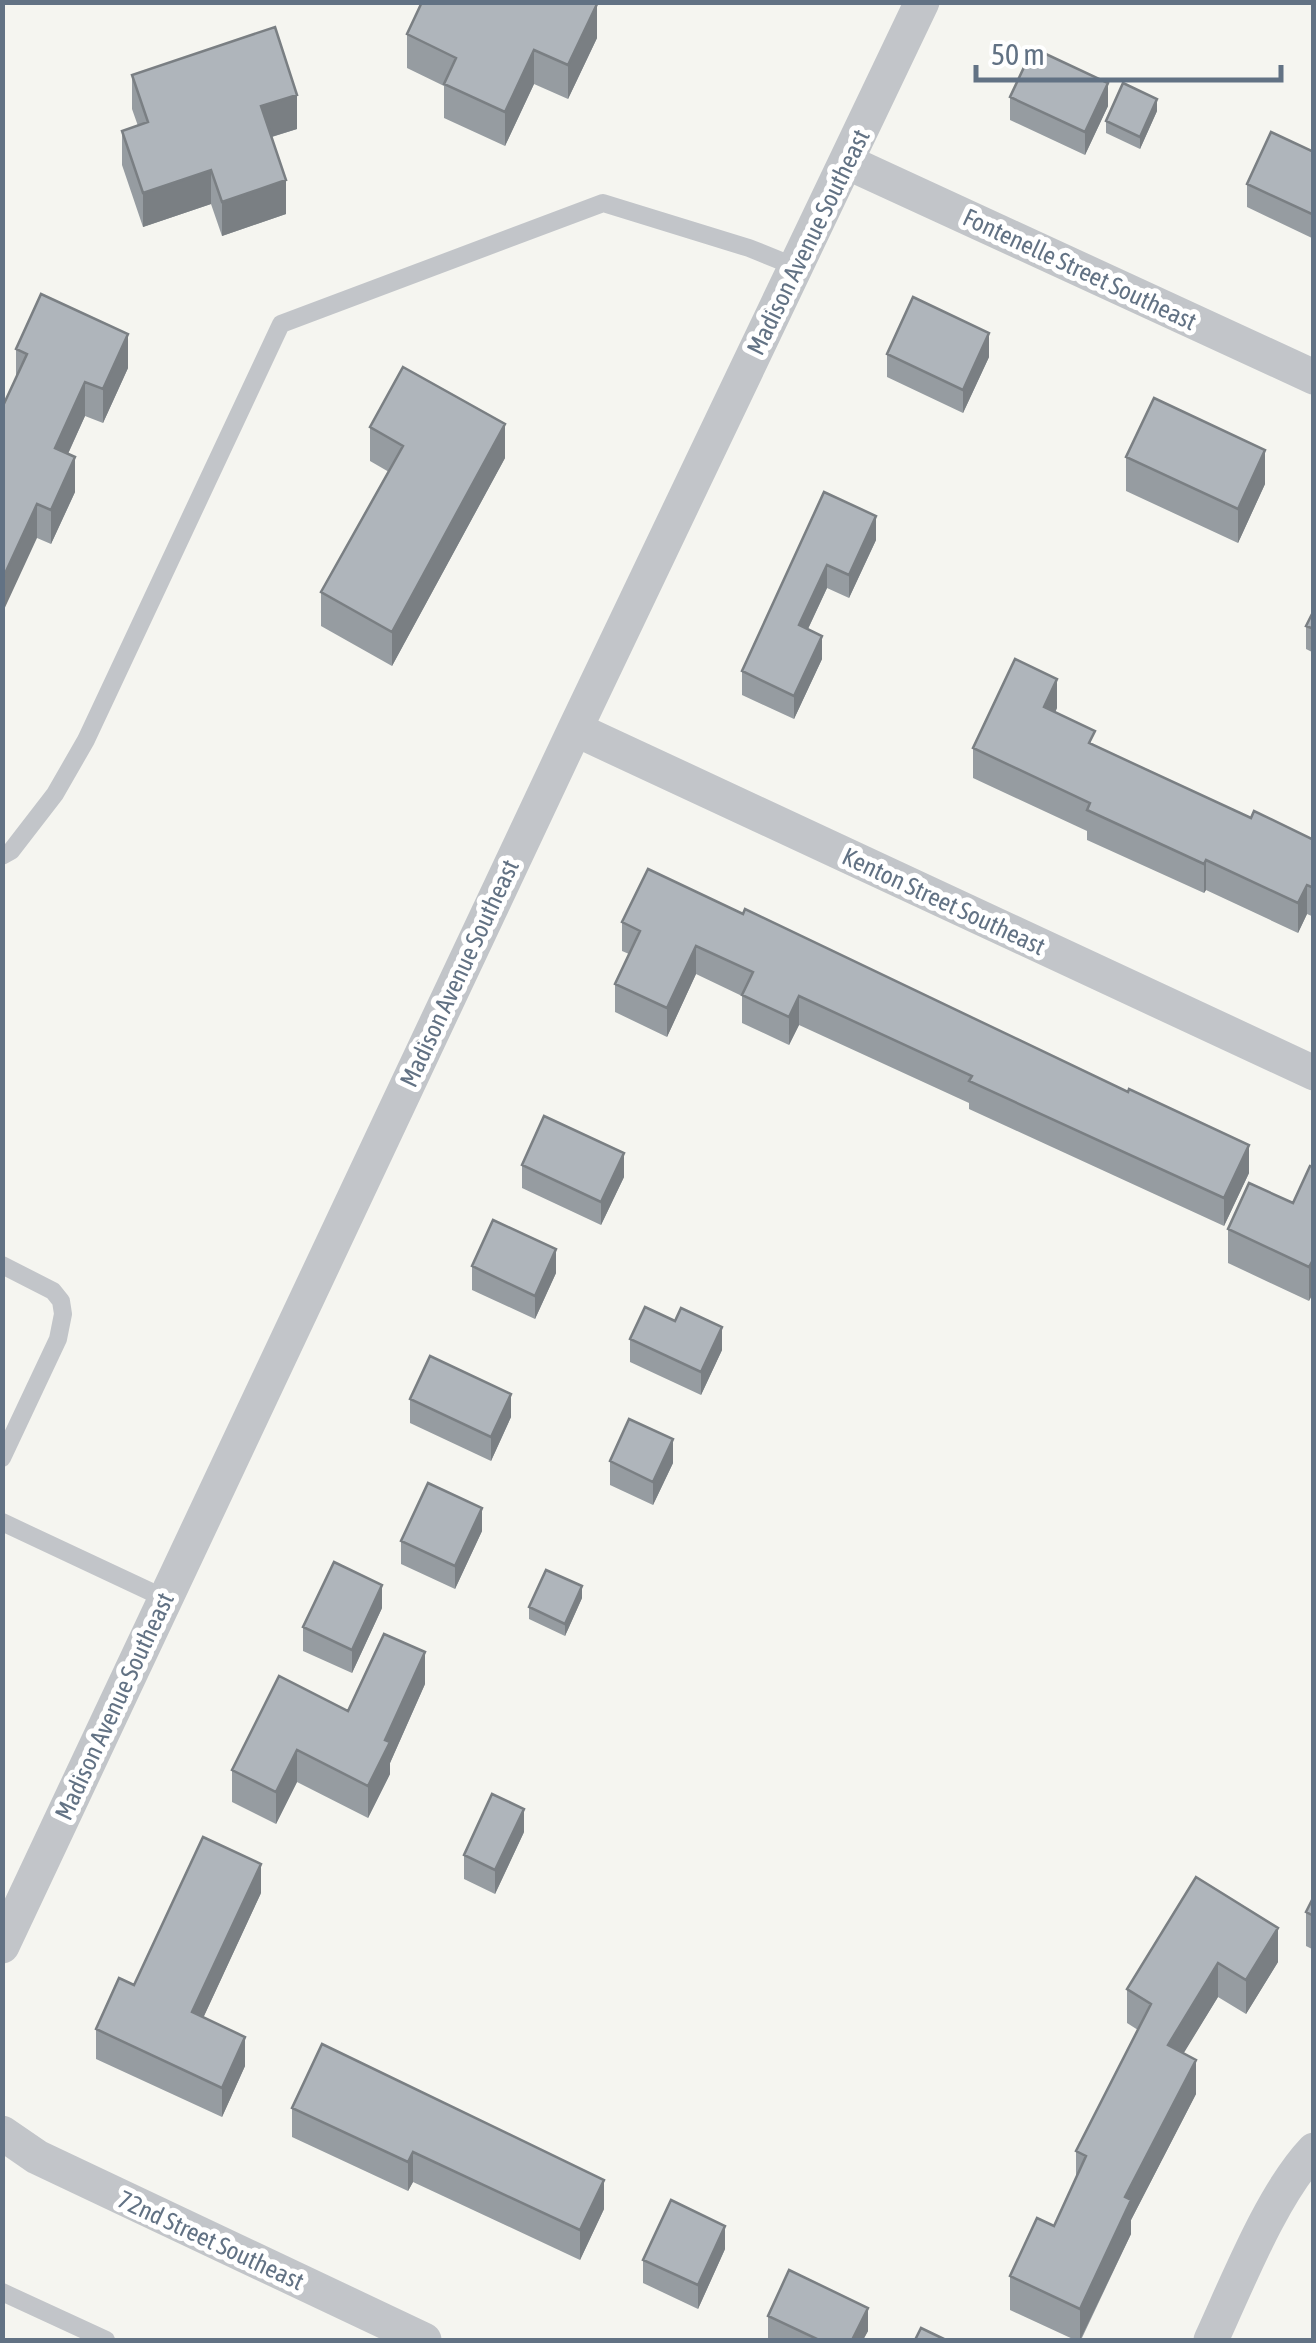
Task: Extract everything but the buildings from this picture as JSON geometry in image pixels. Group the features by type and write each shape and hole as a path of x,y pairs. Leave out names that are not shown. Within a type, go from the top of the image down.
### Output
{"street":[{"name":"Madison Avenue Southeast","path":"2,1946 575,728 922,2"},
{"name":"Fontenelle Street Southeast","path":"847,162 1314,377"},
{"name":"Kenton Street Southeast","path":"575,728 1314,1073"},
{"name":"72nd Street Southeast","path":"2,2133 36,2157 424,2340"},
{"path":"1211,2340 1251,2254 1300,2165 1314,2150"}],"lane":[{"path":"2,856 11,851 56,794 86,740 280,324 602,203 796,266"},
{"path":"2,1265 53,1291 63,1314 58,1339 2,1458"},
{"path":"2,1522 164,1598"},
{"path":"2,2292 106,2340"}]}
